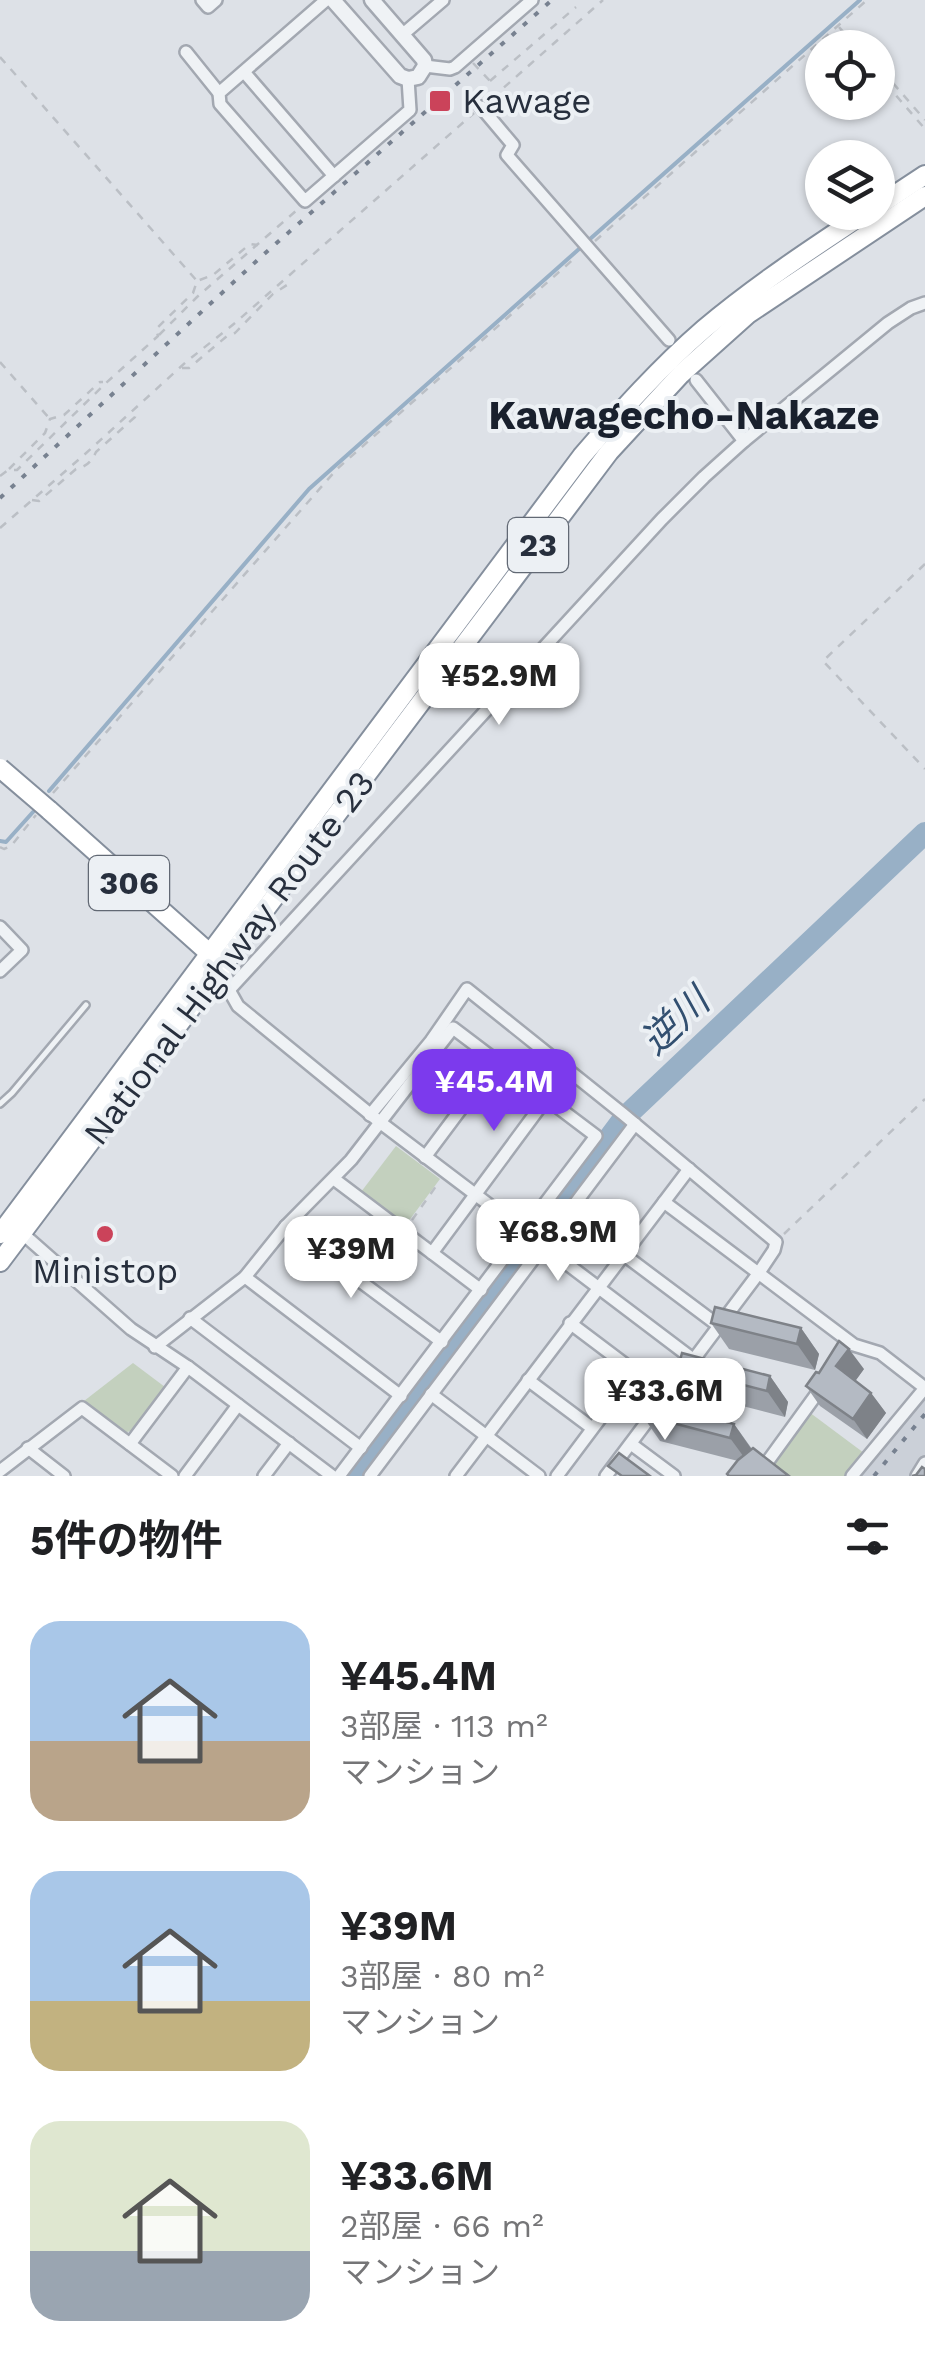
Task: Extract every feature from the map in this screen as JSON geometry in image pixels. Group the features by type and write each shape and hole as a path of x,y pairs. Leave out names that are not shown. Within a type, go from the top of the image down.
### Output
{"highway":[{"path":"895,195 925,175"},
{"name":"National Highway Route 23","path":"0,1234 609,452 681,374 748,314 925,196"},
{"name":"National Highway Route 23","path":"0,1262 582,456 626,405 702,330 841,230"},
{"name":"306","path":"0,768 48,804 217,959"}],"street":[{"path":"202,0 208,7 216,0"},
{"path":"219,93 329,0 400,76 418,76 423,72 424,60 372,0"},
{"path":"402,35 443,0"},
{"path":"425,66 455,67 532,0"},
{"path":"186,52 219,93 220,104 305,201 410,110 408,79"},
{"path":"244,72 334,176"},
{"path":"482,107 514,145 507,155 669,340"},
{"path":"229,990 704,478 888,323 925,303"},
{"path":"696,380 744,441"},
{"path":"0,927 22,950 0,972"},
{"path":"217,959 238,1006 376,1119 694,1360"},
{"path":"155,1347 245,1277 286,1226 334,1179 468,988 776,1242 758,1274 606,1476"},
{"path":"22,1233 155,1347 336,1476 526,1234 596,1136 453,1028 376,1119"},
{"path":"428,1061 472,1095"},
{"path":"425,1157 496,1062"},
{"path":"432,1253 546,1099"},
{"path":"370,1476 542,1246 630,1120"},
{"path":"456,1476 688,1169"},
{"path":"334,1179 481,1290"},
{"path":"664,1202 854,1345 880,1354 924,1388 852,1476"},
{"path":"286,1226 442,1342"},
{"path":"623,1254 719,1326"},
{"path":"245,1277 401,1396"},
{"path":"190,1318 361,1448"},
{"path":"557,1476 635,1372 570,1323"},
{"path":"843,1359 854,1345"},
{"path":"130,1444 188,1367"},
{"path":"750,1476 768,1461 832,1374"},
{"path":"528,1380 592,1428"},
{"path":"431,1394 532,1474"},
{"path":"185,1476 238,1405"},
{"path":"0,1471 82,1408 172,1476"},
{"path":"264,1476 289,1443"},
{"path":"631,1444 674,1476"},
{"path":"28,1448 64,1476"},
{"path":"917,1476 925,1463"}],"lane":[{"path":"0,1104 86,1005"}],"path":[{"path":"0,528 603,0"},
{"path":"0,847 11,846 337,468 867,0"},
{"path":"474,64 490,82 576,7"},
{"path":"838,26 841,30"},
{"path":"0,57 197,281"},
{"path":"895,85 925,120"},
{"path":"895,94 925,129"},
{"path":"8,470 17,470 197,297 305,201"},
{"path":"197,281 213,275 250,244 258,246"},
{"path":"158,336 156,329 193,293 197,281"},
{"path":"0,362 50,419"},
{"path":"50,419 64,415 100,382 106,383"},
{"path":"32,500 40,501 76,469 83,468 135,416 134,410"},
{"path":"0,476 45,433 50,419"},
{"path":"925,564 822,661 925,769"},
{"path":"776,1242 925,1099"},
{"path":"404,1232 446,1173"}],"shaded area":[{"path":"925,1395 925,1455 911,1476 862,1476"}],"green space":[{"path":"396,1146 440,1179 405,1226 361,1192"},
{"path":"133,1363 165,1387 131,1431 123,1433 84,1401"},
{"path":"809,1412 864,1453 845,1476 784,1476 770,1465"}],"building":[{"path":"715,1307 801,1328 797,1344 711,1323"},
{"path":"839,1341 849,1349 836,1366 871,1393 853,1419 806,1386"},
{"path":"682,1353 770,1376 767,1391 678,1368"},
{"path":"646,1400 734,1424 730,1438 642,1415"},
{"path":"753,1448 789,1476 729,1476 738,1460"},
{"path":"619,1453 650,1476 622,1476 608,1466"}],"waterway":[{"path":"590,239 860,0"},
{"path":"49,791 309,489 579,249"},
{"path":"0,841 6,842 33,812"},
{"name":"逆川","path":"357,1476 624,1118 925,833"}],"railway":[{"path":"0,498 263,255 552,0"},
{"path":"874,1476 925,1414"}],"place":[{"name":"Kawage","path":"440,101"},
{"name":"Ministop","path":"105,1234"}],"district":[{"name":"Kawagecho-Nakaze","path":"684,415"}]}
